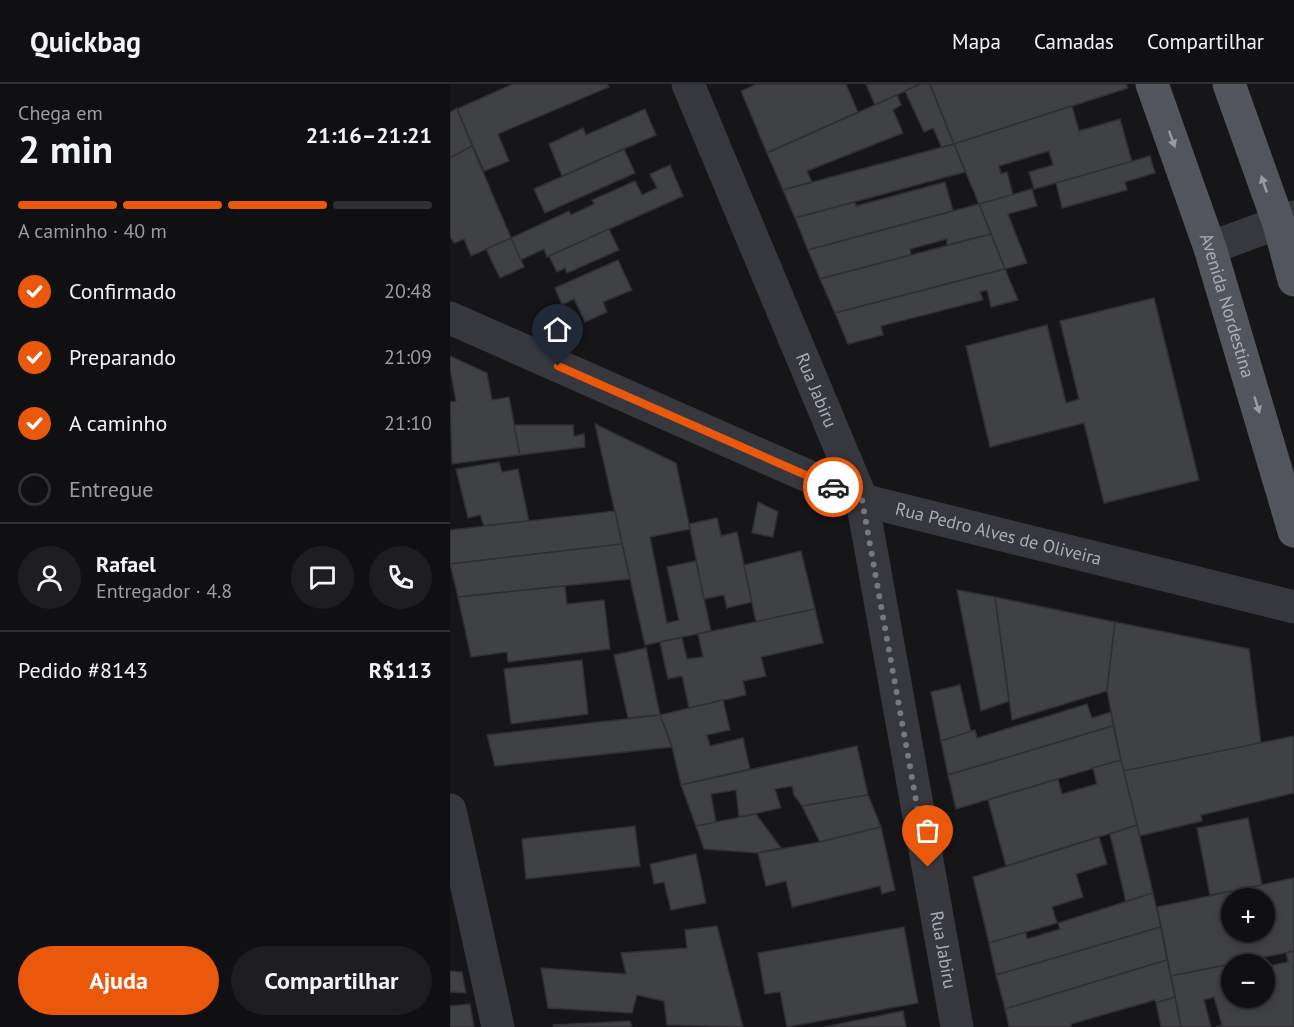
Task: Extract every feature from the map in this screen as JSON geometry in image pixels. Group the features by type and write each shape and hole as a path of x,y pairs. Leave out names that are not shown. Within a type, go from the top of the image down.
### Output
{"main road":[{"name":"Avenida Nordestina","path":"1152,84 1210,248 1294,531"},
{"path":"1229,84 1286,221 1294,280"}],"street":[{"name":"Rua Jabiru","path":"687,84 862,500 957,1027"},
{"path":"1210,248 1286,221"},
{"name":"Rua Pedro Alves de Oliveira","path":"450,318 862,500 1294,607"},
{"path":"450,810 498,1027"}],"building":[{"path":"513,84 607,84 609,87 498,134 509,161 484,171 457,109"},
{"path":"756,84 846,84 858,112 767,153 741,91"},
{"path":"866,84 921,84 875,105"},
{"path":"921,84 930,84 954,144 942,148 933,128 924,132 905,91"},
{"path":"930,84 1126,84 1128,88 954,144"},
{"path":"897,95 901,105 893,110 903,133 807,171 812,182 783,190 767,153"},
{"path":"1072,106 1079,131 1120,119 1132,162 1034,189 1029,172 1053,165 1049,151 999,166 1001,174 1007,172 1013,195 979,204 954,144"},
{"path":"457,108 472,146 450,158 450,112"},
{"path":"645,109 656,135 562,176 549,144 583,128 586,135"},
{"path":"954,144 965,172 795,218 783,190"},
{"path":"472,146 511,238 471,256 464,239 454,243 450,237 450,158"},
{"path":"624,149 635,173 545,213 534,189"},
{"path":"1150,156 1155,173 1125,182 1127,190 1062,208 1056,183"},
{"path":"670,165 683,196 547,257 544,249 520,260 511,238 569,211 571,215 594,204 592,200 635,181 642,195 657,188 650,174"},
{"path":"945,182 953,211 808,250 795,218 855,202 856,206"},
{"path":"1032,189 1037,206 1008,214 1027,263 1005,269 979,204"},
{"path":"979,204 991,234 947,245 947,239 910,249 911,255 820,279 808,250"},
{"path":"609,229 619,250 567,273 565,268 557,272 549,256"},
{"path":"991,234 1005,269 835,313 820,279"},
{"path":"511,238 524,267 500,278 486,249"},
{"path":"618,260 632,290 603,302 607,312 585,322 574,299 562,305 555,288"},
{"path":"1005,269 1018,300 991,307 987,290 980,292 983,300 881,326 883,335 848,344 835,313"},
{"path":"1154,298 1199,480 1104,503 1084,423 990,447 966,346 1047,325 1066,403 1079,399 1060,321"},
{"path":"450,356 487,373 492,400 509,397 520,455 452,464 450,402 456,401"},
{"path":"595,424 676,463 690,529 650,537 667,623 679,620 667,567 696,561 711,631 645,645"},
{"path":"514,425 573,425 574,436 584,434 585,447 520,455"},
{"path":"499,462 502,472 518,469 529,521 484,526 480,515 468,518 456,469"},
{"path":"758,502 778,512 773,537 752,533"},
{"path":"615,511 622,544 450,564 450,530"},
{"path":"717,518 721,536 737,532 752,602 727,608 724,595 704,599 689,524"},
{"path":"622,544 630,579 458,597 450,564"},
{"path":"801,551 815,609 756,622 744,565"},
{"path":"565,586 567,604 604,600 610,649 508,662 507,652 471,657 458,597"},
{"path":"957,590 995,597 1009,701 981,711"},
{"path":"995,597 1115,622 1107,691 1012,720"},
{"path":"815,609 823,643 761,657 766,676 743,681 746,695 689,708 682,676 668,679 660,642 682,638 687,659 703,657 698,634"},
{"path":"1115,622 1249,649 1261,744 1123,771 1107,691"},
{"path":"646,648 660,715 628,718 614,655"},
{"path":"582,660 588,714 511,724 504,669"},
{"path":"960,685 971,732 941,741 931,692"},
{"path":"723,700 730,730 707,735 710,746 743,738 750,769 681,785 672,747 660,715"},
{"path":"1087,704 1092,718 1111,712 1113,726 948,775 941,741 975,730 977,738"},
{"path":"660,715 672,747 495,766 487,735"},
{"path":"1113,726 1121,760 956,809 948,775"},
{"path":"1294,736 1294,793 1201,815 1202,821 1139,836 1123,771"},
{"path":"857,746 868,795 802,806 794,795 792,786 775,789 781,808 739,817 736,790 711,794 716,822 696,826 681,785"},
{"path":"1121,760 1137,825 1006,866 988,800 1058,779 1062,794 1097,784 1093,768"},
{"path":"868,795 881,827 820,842 802,806"},
{"path":"756,814 781,848 758,853 704,849 696,826"},
{"path":"1248,818 1262,885 1246,888 1221,888 1221,893 1210,895 1197,828"},
{"path":"1137,825 1153,893 1126,902 1110,834"},
{"path":"635,826 640,866 526,879 522,839"},
{"path":"881,827 895,890 882,894 880,886 792,907 786,881 766,886 758,853 820,842"},
{"path":"1099,837 1107,864 1076,874 1083,897 1052,907 1057,923 989,943 973,877"},
{"path":"696,854 706,903 671,910 664,882 654,884 650,864"},
{"path":"1294,878 1294,951 1275,955 1221,954 1221,966 1171,976 1157,907 1221,893 1221,942 1275,942 1275,888 1247,888"},
{"path":"1153,893 1161,927 996,975 989,943 1026,932 1027,939 1060,929 1058,923"},
{"path":"717,926 743,1027 667,1025 664,1001 637,995 632,1013 548,1008 541,968 626,974 621,953 687,948 685,930"},
{"path":"904,927 918,1003 787,1027 780,992 765,994 758,953"},
{"path":"1161,927 1167,960 1005,1009 996,975"},
{"path":"1294,951 1294,1027 1216,1027 1222,1025 1214,997 1204,1000 1211,1027 1181,1027 1171,976 1221,966 1221,1008 1275,1008 1275,965 1288,962 1286,953"},
{"path":"1167,960 1175,997 1156,1003 1155,1000 1071,1024 1071,1027 1009,1027 1005,1009"},
{"path":"450,971 462,972 466,993 450,992"},
{"path":"1175,997 1181,1027 1161,1027 1156,1003"},
{"path":"470,1004 474,1027 450,1027 450,1006"},
{"path":"903,1011 906,1027 824,1027"},
{"path":"630,1021 632,1027 554,1027 553,1025"}],"way so far":[{"path":"833,487 862,500 928,867"}],"route":[{"path":"558,366 833,487"}]}
